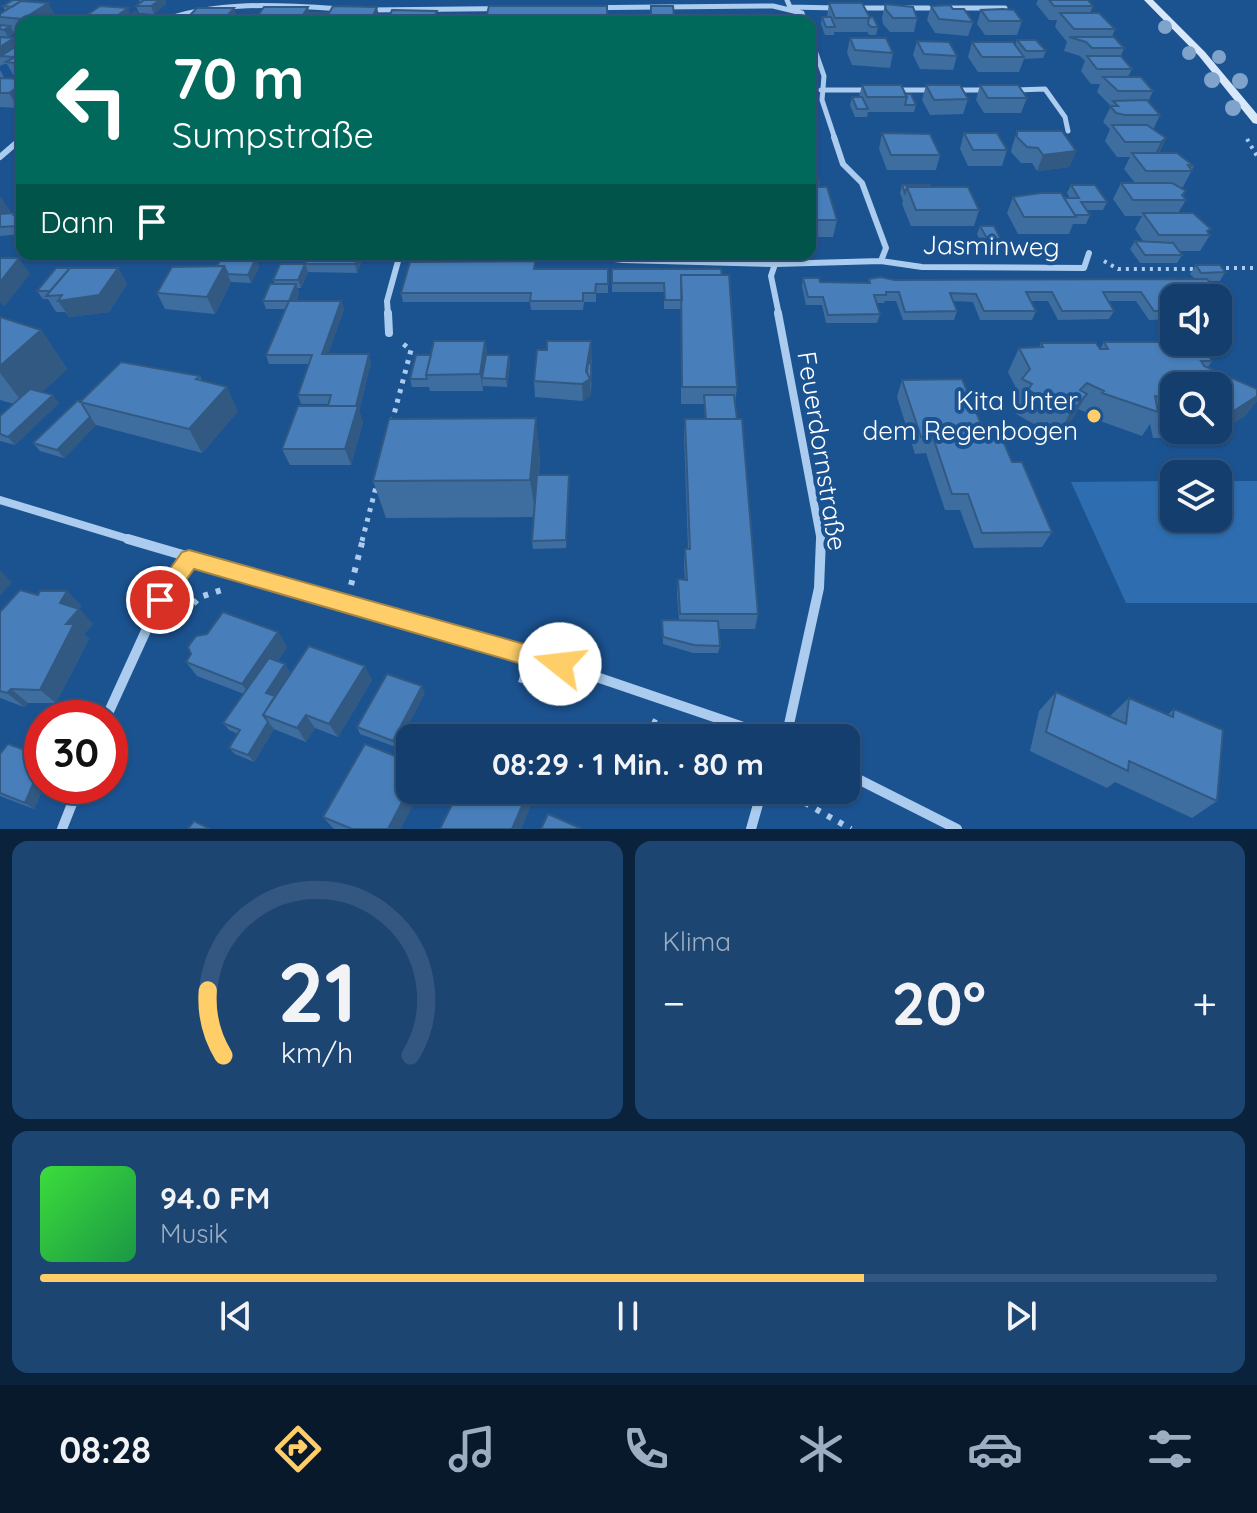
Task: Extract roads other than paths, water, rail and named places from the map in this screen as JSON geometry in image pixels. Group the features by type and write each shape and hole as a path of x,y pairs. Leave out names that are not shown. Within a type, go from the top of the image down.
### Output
{"street":[{"path":"787,0 790,7 803,16"},
{"path":"1148,0 1202,54 1257,121"},
{"path":"168,16 204,6 352,10"},
{"path":"367,10 489,6 1005,8"},
{"path":"751,260 775,264 881,261 886,248 862,183 843,164 821,90 824,76 816,53"},
{"path":"890,90 1045,89 1065,117 1068,131"},
{"path":"821,90 874,90"},
{"path":"0,157 16,143"},
{"name":"Jasminweg","path":"881,261 922,267 1084,268 1089,253"},
{"path":"389,333 387,301 398,260"},
{"name":"Feuerdornstraße","path":"775,264 771,276 821,537 819,588 789,724"},
{"path":"0,500 189,559 679,701 739,724"},
{"path":"114,700 160,600 189,559"},
{"path":"860,780 957,829"},
{"path":"62,829 72,804"},
{"path":"751,829 758,804"}],"place":[{"name":"Kita Unter dem Regenbogen","path":"1094,416"}]}
